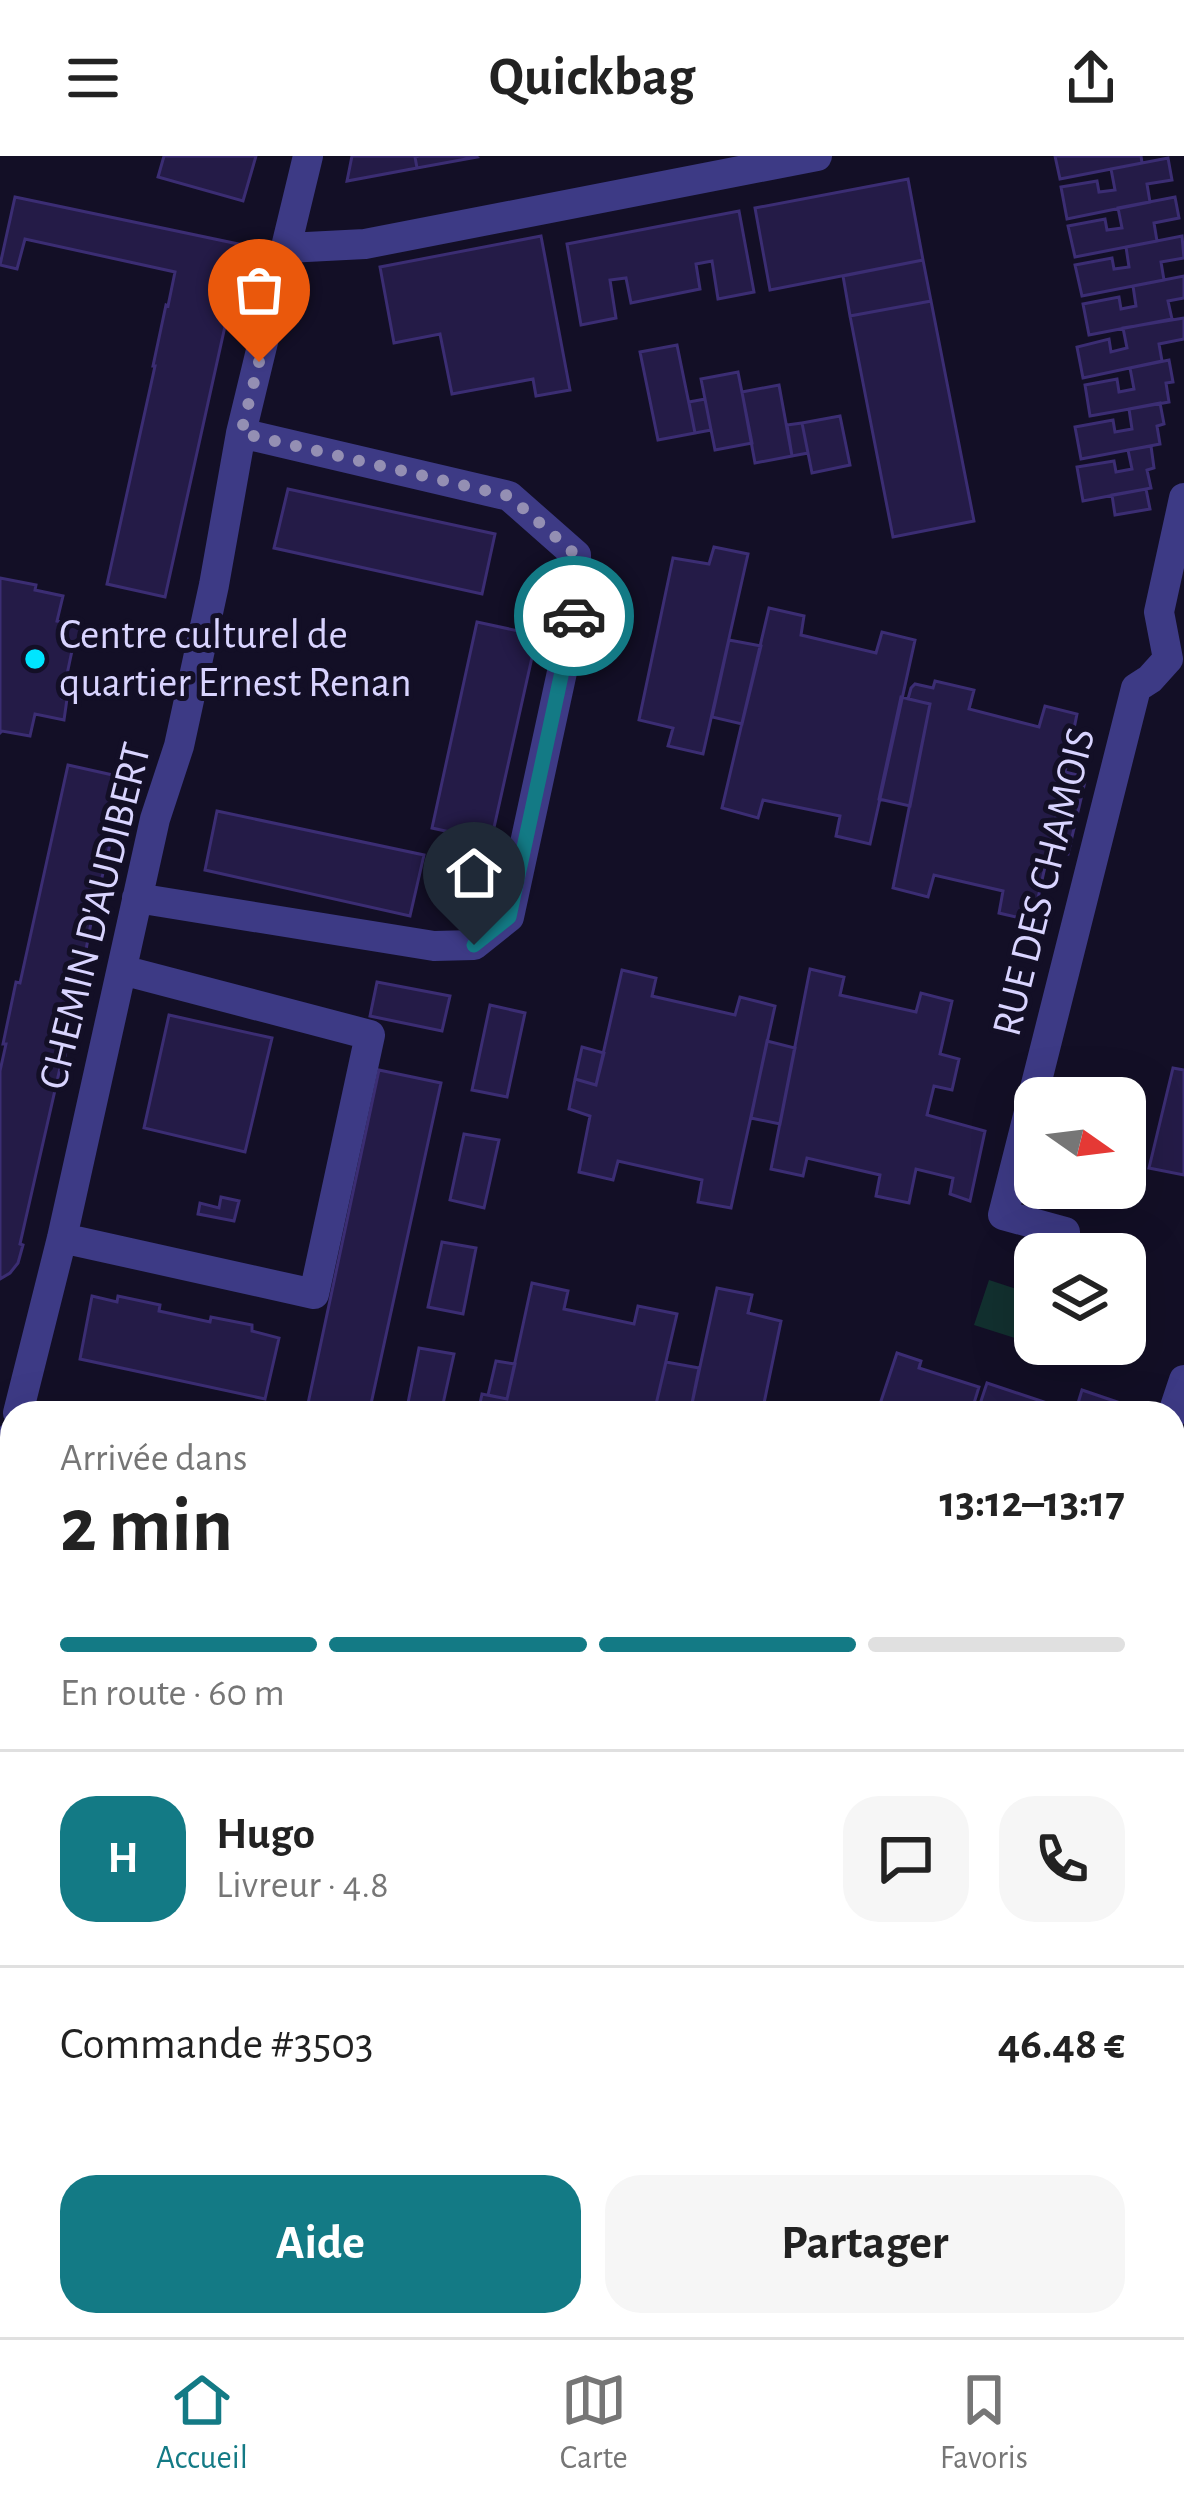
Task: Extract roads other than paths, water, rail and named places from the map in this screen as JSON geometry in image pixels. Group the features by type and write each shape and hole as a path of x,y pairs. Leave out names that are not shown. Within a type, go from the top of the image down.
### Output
{"street":[{"name":"CHEMIN D'AUDIBERT","path":"21,1401 155,820 179,746 241,433 308,156"},
{"path":"286,248 365,244 817,156"},
{"path":"137,898 434,946 474,945 509,917 575,611 576,555 509,496 241,433"},
{"path":"1176,665 1160,611 1184,498"},
{"name":"RUE DES CHAMOIS","path":"1065,1232 1003,1215 1136,688 1176,665"},
{"path":"62,1238 314,1294 370,1035 122,970"}],"place":[{"name":"Centre culturel de quartier Ernest Renan","path":"35,659"}]}
